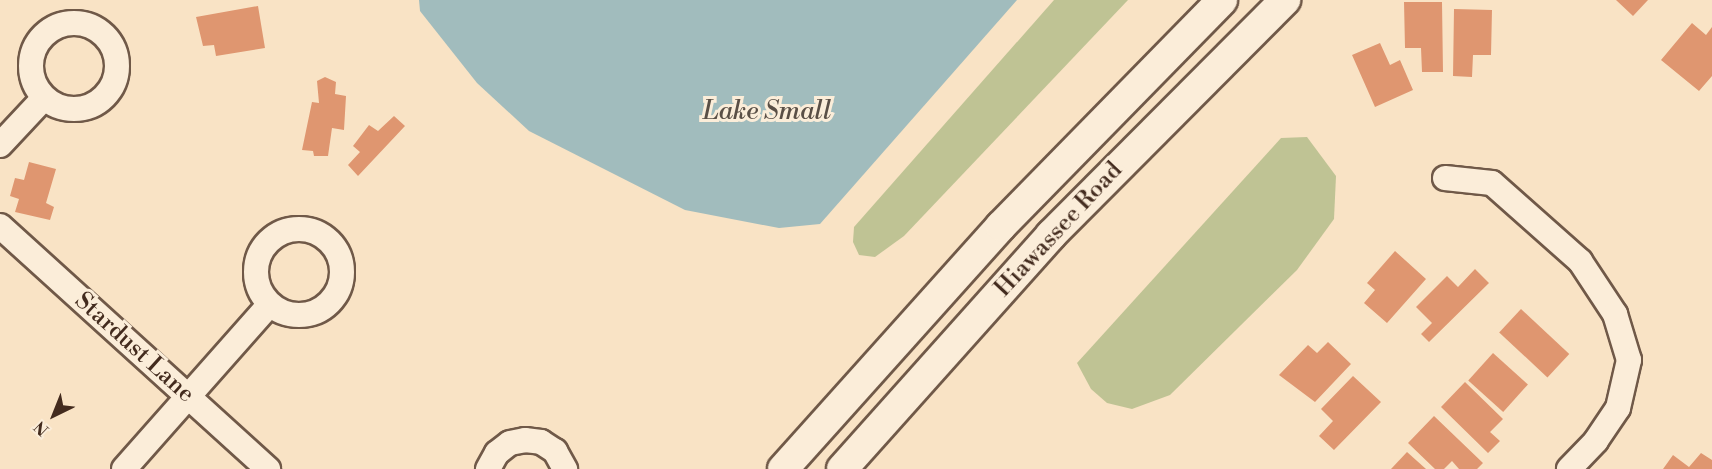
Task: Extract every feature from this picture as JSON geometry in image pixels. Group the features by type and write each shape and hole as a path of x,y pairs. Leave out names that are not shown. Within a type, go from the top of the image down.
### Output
{"street":[{"name":"Hiawassee Road","path":"783,469 1001,226 1222,0"},
{"name":"Hiawassee Road","path":"842,469 1051,235 1285,0"},
{"path":"0,145 44,98"},
{"path":"1445,178 1492,183 1580,261 1615,314 1629,360 1618,408 1596,441 1569,469"},
{"name":"Stardust Lane","path":"0,226 267,469"},
{"path":"124,469 270,304"},
{"path":"488,469 497,453 510,443 525,440 541,442 555,451 565,469"}],"green space":[{"path":"1054,0 1128,0 904,236 875,257 859,255 853,242 854,227"},
{"path":"1307,137 1336,176 1334,219 1297,270 1170,395 1132,409 1107,403 1091,389 1077,363 1281,138"}],"water":[{"name":"Lake Small","path":"419,0 1017,0 820,224 779,228 685,210 529,131 477,83 420,11"}],"building":[{"path":"1616,0 1648,0 1633,16"},
{"path":"1404,2 1442,2 1443,72 1422,72 1421,48 1405,48"},
{"path":"258,6 265,48 216,56 214,45 203,46 196,17"},
{"path":"1454,9 1492,10 1491,55 1473,55 1472,77 1453,76"},
{"path":"1692,23 1706,35 1712,27 1712,76 1699,91 1661,60"},
{"path":"1380,43 1390,65 1400,60 1413,90 1375,107 1352,55"},
{"path":"325,77 336,82 335,94 346,96 344,130 332,128 328,156 314,156 313,151 302,150 312,102 319,103 317,81"},
{"path":"394,116 405,126 358,176 348,165 360,152 353,146 369,125 378,131"},
{"path":"29,162 56,169 46,203 54,207 50,220 15,212 19,199 10,196 15,178 24,180"},
{"path":"1395,251 1426,279 1387,323 1364,303 1375,290 1367,283"},
{"path":"1475,269 1489,283 1429,342 1421,334 1432,323 1416,307 1447,276 1458,287"},
{"path":"1521,309 1569,354 1547,377 1499,332"},
{"path":"1328,342 1351,364 1315,402 1279,375 1308,345 1317,353"},
{"path":"1493,353 1528,384 1503,412 1468,380"},
{"path":"1353,376 1381,402 1334,450 1319,436 1333,421 1321,409"},
{"path":"1465,382 1503,419 1490,432 1500,441 1488,453 1441,407"},
{"path":"1434,416 1483,463 1477,469 1459,469 1452,461 1444,469 1435,469 1408,443"},
{"path":"1407,452 1426,469 1391,469"},
{"path":"1701,453 1712,460 1712,469 1663,469 1673,455 1689,467"}]}
